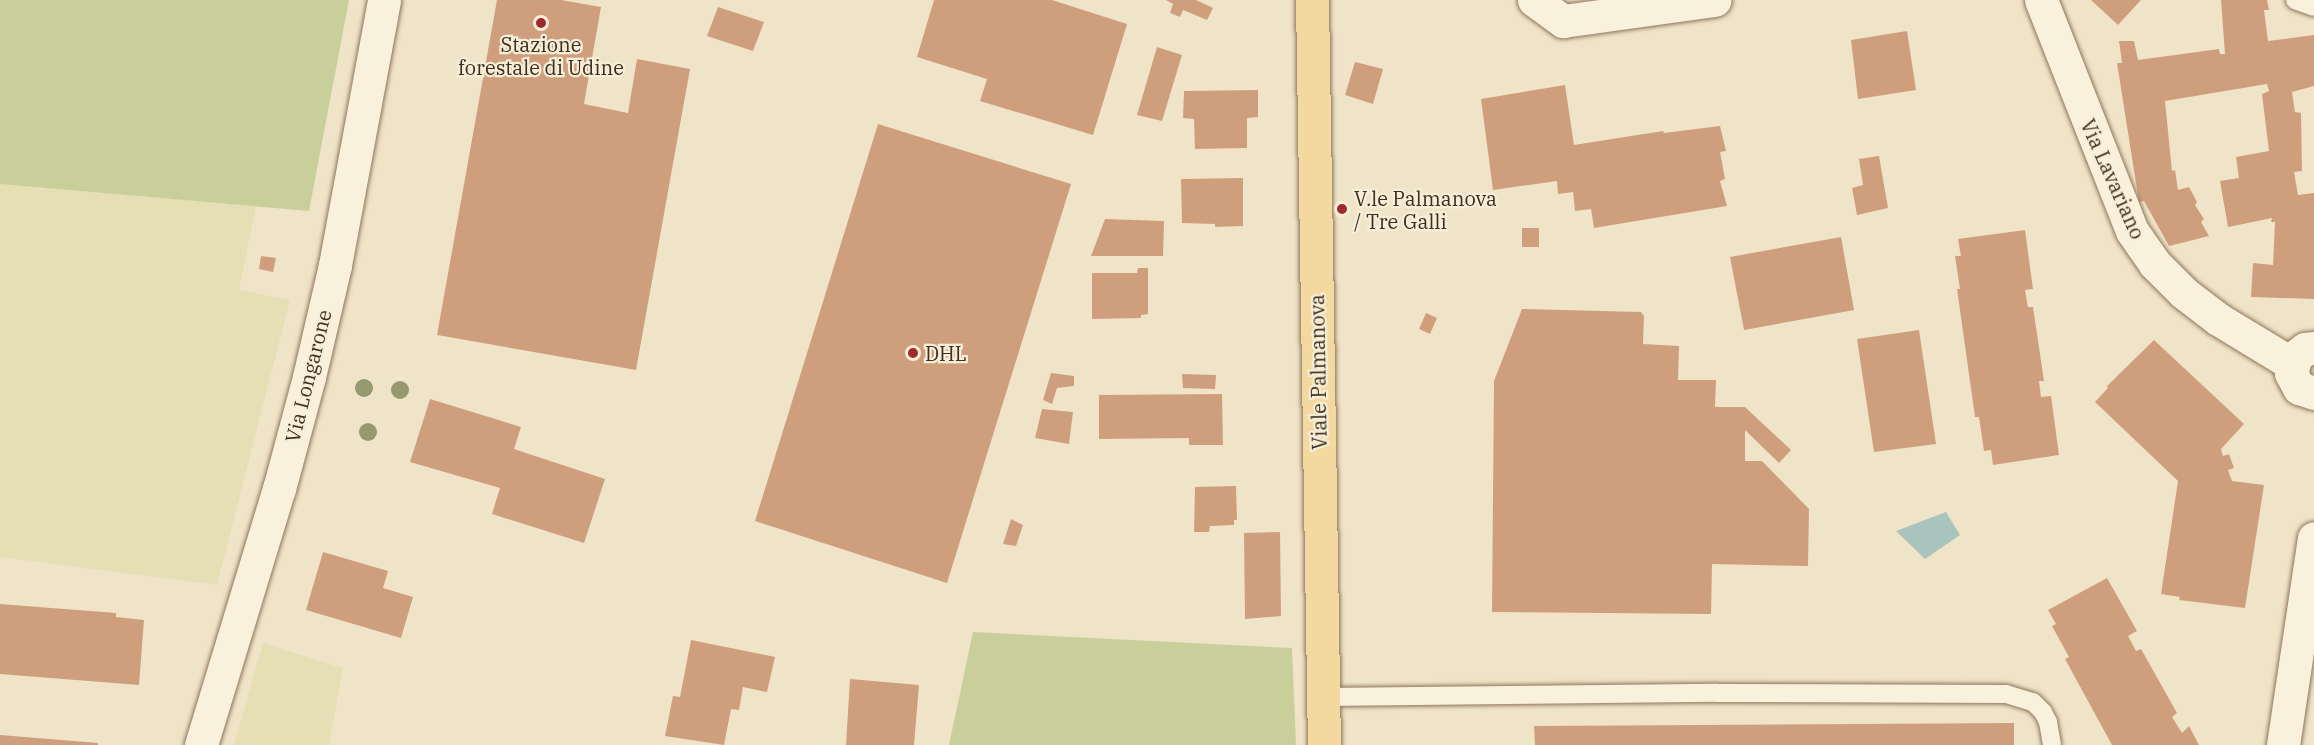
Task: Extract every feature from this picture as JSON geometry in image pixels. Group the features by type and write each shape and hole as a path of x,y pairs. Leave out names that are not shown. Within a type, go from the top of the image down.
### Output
{"main road":[{"name":"Viale Palmanova","path":"1312,0 1324,745"}],"street":[{"name":"Via Longarone","path":"201,745 279,489 309,376 335,264 384,0"},
{"path":"1534,0 1563,21 1715,0"},
{"name":"Via Lavariano","path":"2041,0 2117,197 2138,239 2154,262 2184,293 2218,319 2303,356"},
{"path":"2303,356 2293,380 2299,388 2314,393"},
{"path":"2283,745 2314,538"}],"lane":[{"path":"2295,0 2314,8"},
{"path":"1323,697 1718,693 2006,694 2033,702 2043,712 2048,722 2052,745"}],"shaded area":[{"path":"0,184 256,206 239,290 290,300 217,585 0,557"},
{"path":"263,643 343,668 329,745 234,745"}],"green space":[{"path":"0,0 349,0 309,211 0,184"},
{"path":"973,632 1292,648 1296,745 949,745"}],"water":[{"path":"1946,512 1960,535 1925,559 1896,531"}],"building":[{"path":"497,0 561,0 601,7 584,104 628,113 637,59 690,69 636,370 437,335"},
{"path":"934,0 1052,0 1127,24 1093,135 980,101 987,79 917,57"},
{"path":"1166,0 1196,0 1213,8 1207,20 1183,10 1180,17 1170,13 1173,4"},
{"path":"2091,0 2141,0 2118,25"},
{"path":"2221,0 2267,0 2269,10 2264,10 2268,41 2314,35 2314,86 2292,92 2295,112 2301,113 2302,171 2294,172 2298,195 2314,193 2314,299 2251,297 2253,263 2273,265 2275,222 2271,222 2272,218 2228,227 2220,181 2239,178 2236,157 2269,151 2262,94 2269,91 2267,84 2165,101 2172,171 2175,170 2178,190 2189,187 2197,202 2195,205 2204,219 2201,222 2209,236 2169,246 2144,201 2139,202 2117,63 2122,63 2119,41 2134,41 2138,60 2219,49 2220,54 2225,54"},
{"path":"718,7 764,22 753,51 707,36"},
{"path":"1907,31 1916,90 1858,99 1851,40"},
{"path":"1157,47 1182,55 1162,121 1137,115"},
{"path":"1355,62 1383,69 1373,104 1345,95"},
{"path":"1565,85 1574,145 1663,131 1664,133 1720,126 1726,151 1720,152 1725,179 1720,181 1727,206 1594,228 1591,209 1575,211 1573,192 1558,194 1557,181 1493,190 1481,99"},
{"path":"1258,90 1258,117 1247,118 1247,148 1195,149 1194,119 1183,118 1184,91"},
{"name":"DHL","path":"878,124 1071,184 947,583 755,521"},
{"path":"1879,156 1888,208 1857,215 1852,188 1863,185 1859,159"},
{"path":"1243,178 1243,226 1215,227 1215,224 1182,223 1181,179"},
{"path":"1105,219 1164,221 1163,256 1091,256"},
{"path":"1522,228 1539,228 1539,247 1522,247"},
{"path":"2025,230 2033,289 2025,290 2028,307 2033,307 2044,381 2039,381 2041,397 2051,396 2059,455 1993,465 1991,450 1984,451 1979,417 1975,417 1957,289 1960,289 1955,256 1961,256 1958,239"},
{"path":"1841,237 1854,310 1744,330 1730,257"},
{"path":"261,256 276,258 273,272 259,269"},
{"path":"1138,268 1148,268 1148,314 1141,315 1141,318 1092,319 1092,273 1137,273"},
{"path":"1522,309 1641,312 1644,316 1643,344 1679,346 1678,380 1716,380 1715,407 1745,407 1791,450 1779,463 1745,430 1745,461 1762,461 1809,509 1808,566 1712,564 1711,614 1492,612 1494,381"},
{"path":"1426,313 1437,318 1430,334 1419,329"},
{"path":"1919,330 1936,444 1874,452 1857,339"},
{"path":"2154,340 2244,424 2221,449 2223,456 2229,454 2234,468 2228,470 2232,481 2264,485 2245,608 2179,600 2180,597 2161,594 2178,481 2095,402 2108,388 2107,386"},
{"path":"1051,373 1074,376 1074,386 1057,388 1052,404 1043,400"},
{"path":"1182,374 1216,375 1215,389 1183,388"},
{"path":"1222,394 1223,445 1189,445 1189,438 1099,439 1099,395"},
{"path":"430,399 521,427 514,449 605,479 584,543 492,514 500,488 410,462"},
{"path":"1042,409 1073,412 1069,444 1035,438"},
{"path":"1236,486 1237,520 1234,520 1234,525 1210,526 1209,532 1194,532 1195,487"},
{"path":"1011,519 1023,525 1016,546 1003,544"},
{"path":"1280,532 1281,616 1245,619 1244,533"},
{"path":"323,552 388,571 383,588 413,597 401,638 306,610"},
{"path":"2107,578 2137,631 2128,636 2136,651 2141,649 2177,713 2172,717 2182,733 2189,726 2199,745 2112,745 2065,659 2069,657 2052,626 2056,624 2048,610"},
{"path":"0,604 116,613 116,617 144,620 139,685 0,674"},
{"path":"691,640 775,657 767,692 743,687 739,710 731,709 724,745 665,736 673,696 680,697"},
{"path":"850,679 919,685 914,745 846,745"},
{"path":"2014,723 2014,745 1535,745 1534,726"},
{"path":"0,735 98,743 98,745 0,745"}],"place":[{"name":"Stazione forestale di Udine","path":"541,23"},
{"name":"V.le Palmanova / Tre Galli","path":"1342,209"},
{"name":"DHL","path":"913,353"}]}
